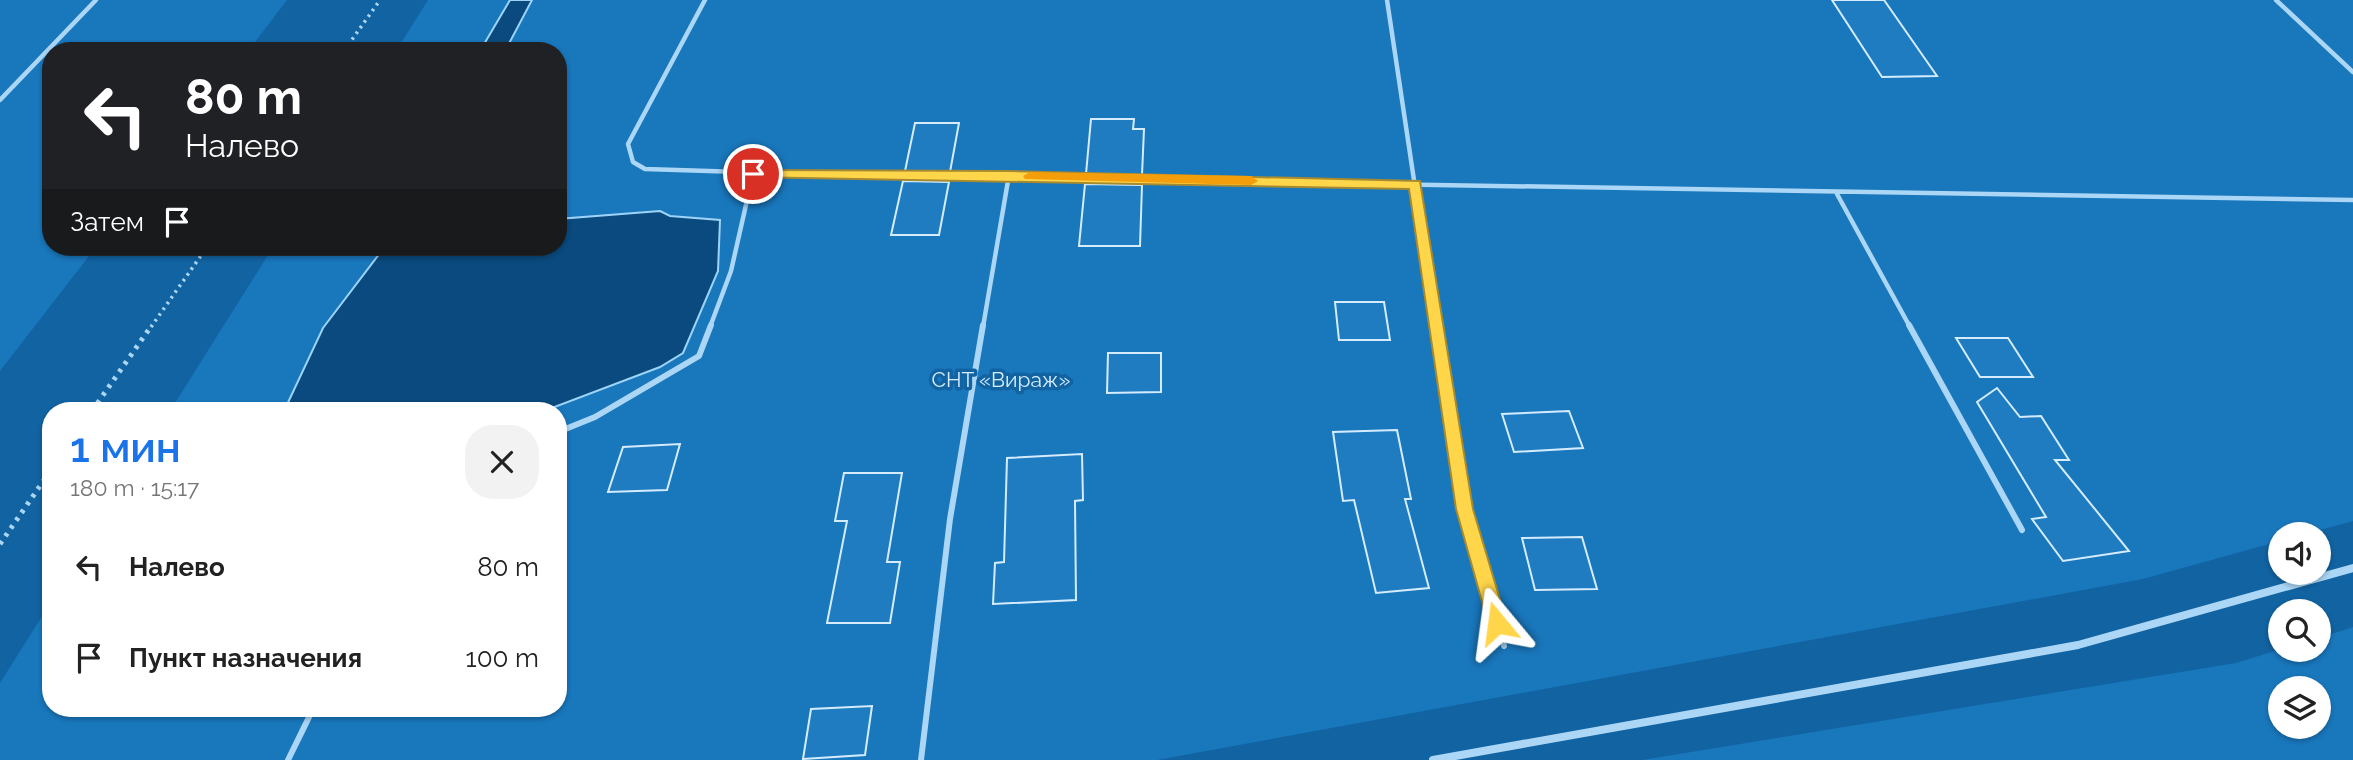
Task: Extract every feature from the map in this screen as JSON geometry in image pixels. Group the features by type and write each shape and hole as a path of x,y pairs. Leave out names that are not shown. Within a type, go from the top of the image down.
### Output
{"street":[{"path":"1433,760 2078,645 2353,568"}],"lane":[{"path":"56,42 96,0"},
{"path":"705,0 628,144 634,162 645,169 753,174 1009,175 1836,194 2353,200"},
{"path":"1387,0 1464,509 1504,646"},
{"path":"2276,0 2353,72"},
{"path":"0,100 42,56"},
{"path":"567,428 595,417 699,356 732,271 753,174"},
{"path":"921,760 950,519 1009,175"},
{"path":"1836,194 2022,530"},
{"path":"288,760 309,717"}],"path":[{"path":"350,42 380,0"},
{"path":"98,402 201,256"},
{"path":"0,544 42,483"}],"green space":[{"path":"0,0 287,0 255,42 42,42 42,256 89,256 0,371"},
{"name":"СНТ «Вираж»","path":"428,0 2353,0 2353,521 2331,527 2331,522 2268,522 2268,544 2143,579 1157,760 0,760 0,683 42,616 42,717 567,717 567,402 176,402 267,256 567,256 567,42 402,42"},
{"path":"2353,627 2353,760 1642,760 2236,663 2268,653 2268,662 2331,662 2331,634"}],"shaded area":[{"path":"510,0 532,0 510,42 485,42"},
{"path":"660,211 670,216 720,220 718,271 683,353 660,367 567,402 288,402 323,328 378,256 567,256 567,218"}],"building":[{"path":"1832,0 1884,0 1937,76 1882,77"},
{"path":"1091,119 1134,119 1133,129 1144,129 1142,175 1086,174"},
{"path":"915,123 959,123 950,172 905,171"},
{"path":"903,181 949,182 939,235 891,235"},
{"path":"1085,184 1142,185 1140,246 1079,246"},
{"path":"1335,302 1384,302 1390,340 1339,340"},
{"path":"1956,338 2008,338 2033,377 1980,377"},
{"path":"1108,353 1161,353 1161,392 1107,393"},
{"path":"1997,388 2020,417 2041,416 2069,460 2055,460 2129,551 2063,561 2032,519 2046,517 1977,402"},
{"path":"1569,411 1583,448 1514,452 1502,414"},
{"path":"1397,430 1411,499 1405,499 1429,588 1376,593 1354,500 1343,501 1333,432"},
{"path":"680,444 667,490 608,492 623,447"},
{"path":"1082,454 1083,500 1075,501 1076,600 993,604 995,563 1004,562 1007,458"},
{"path":"844,473 902,473 887,562 900,562 890,623 827,623 847,521 835,521"},
{"path":"1582,537 1597,589 1535,590 1522,538"},
{"path":"872,706 865,755 803,759 811,709"}],"slow traffic":[{"path":"1030,176 1251,181"}],"route":[{"path":"753,174 1009,175 1415,184 1464,509 1497,623"}]}
